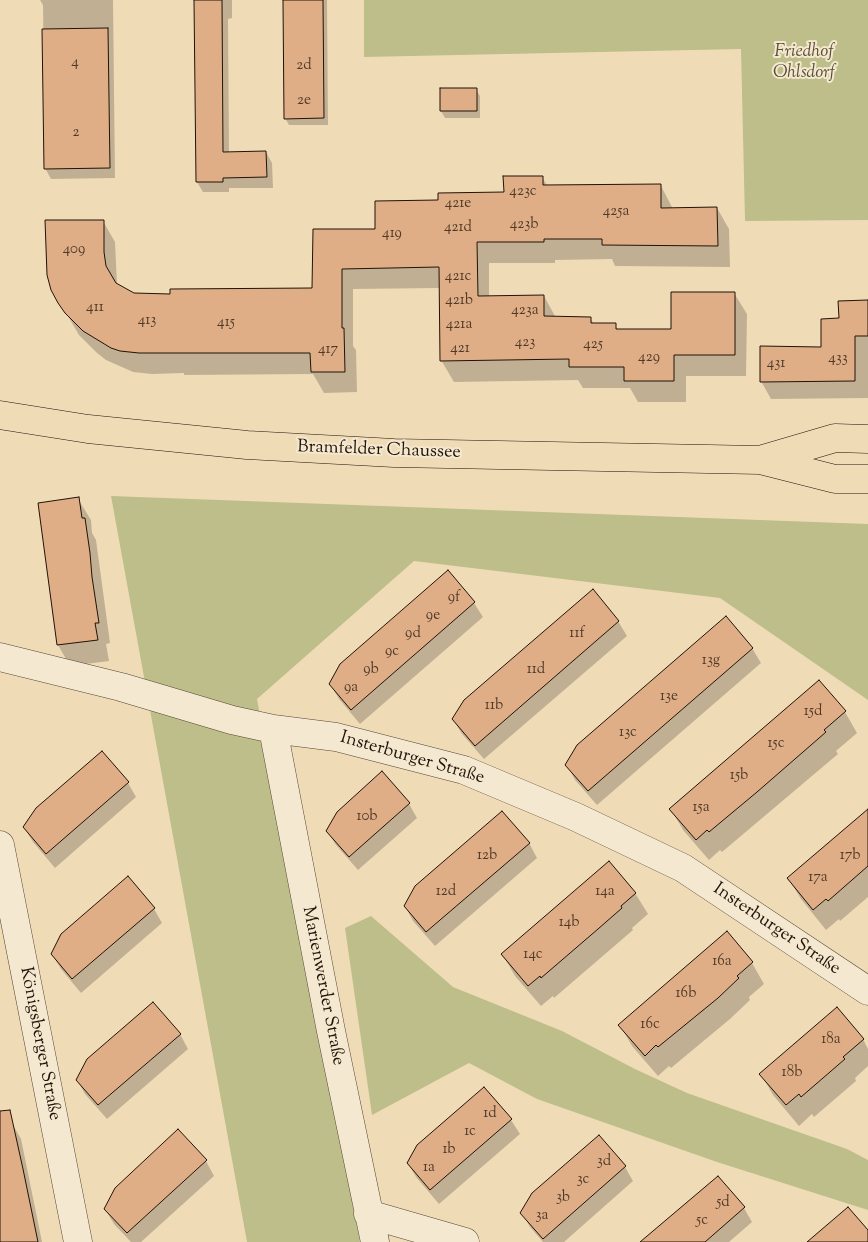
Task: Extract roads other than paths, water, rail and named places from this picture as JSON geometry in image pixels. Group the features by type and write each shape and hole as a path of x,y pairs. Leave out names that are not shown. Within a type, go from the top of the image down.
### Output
{"main road":[{"name":"Bramfelder Chaussee","path":"0,415 88,429 247,445 394,453 760,460 835,479 868,479"},
{"name":"Bramfelder Chaussee","path":"760,460 835,438 868,439"}],"street":[{"name":"Insterburger Straße","path":"0,657 121,687 232,720 336,737 464,770 576,817 683,868 868,991"},
{"name":"Marienwerder Straße","path":"273,728 292,835 375,1242"},
{"name":"Königsberger Straße","path":"0,846 78,1242"},
{"path":"368,1214 465,1242"}],"park label":[{"name":"Friedhof Ohlsdorf","path":"804,63"}]}
